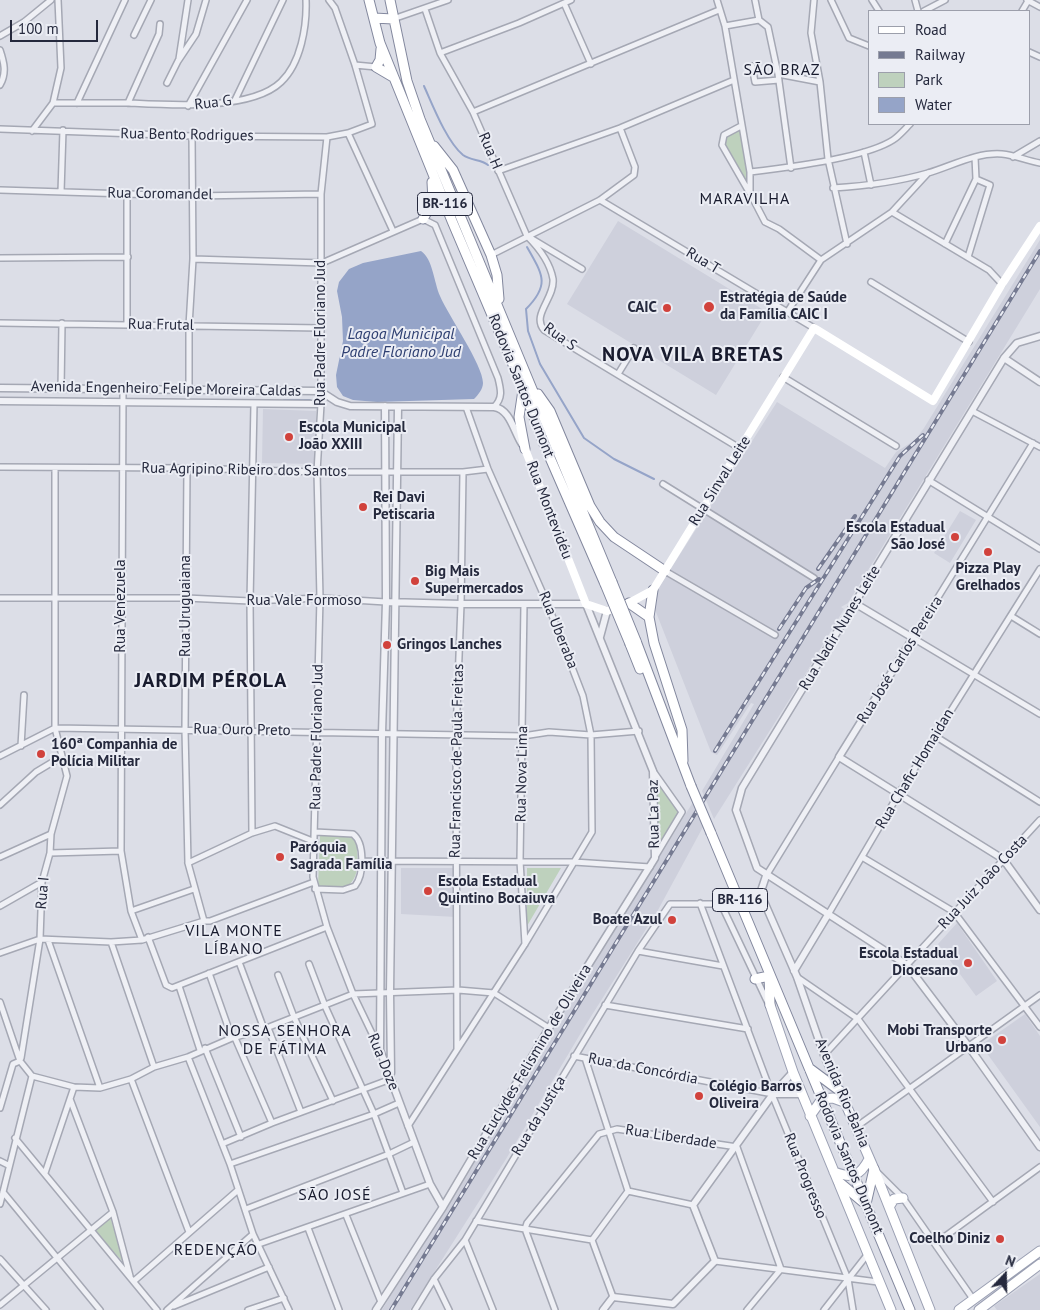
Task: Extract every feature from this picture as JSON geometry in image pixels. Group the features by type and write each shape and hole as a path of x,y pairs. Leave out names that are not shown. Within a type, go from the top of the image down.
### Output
{"main road":[{"name":"Rodovia Santos Dumont","path":"369,0 380,44 523,388 544,444 609,583"},
{"name":"Rodovia Santos Dumont","path":"390,0 407,81 428,138 528,378 633,643 678,765 683,764 910,1310"},
{"path":"374,18 393,19"},
{"path":"380,44 381,56 376,67 390,74 395,79"},
{"path":"428,138 453,170 491,255 497,275 501,311"},
{"path":"423,219 433,201 430,167"},
{"path":"969,342 1002,284 1040,226"},
{"name":"Rua T","path":"814,328 933,401 969,342"},
{"name":"Rua Sinval Leite","path":"607,611 629,603 653,590 814,328"},
{"path":"528,378 550,411 590,506 600,522 614,537 665,571"},
{"path":"523,388 519,417 525,449"},
{"path":"525,449 527,443 532,440 539,440 544,444"},
{"name":"Rua Montevidéu","path":"525,449 586,604"},
{"path":"653,590 649,617 654,643 682,730 683,764"},
{"path":"629,603 649,617"},
{"name":"Rua Vale Formoso","path":"586,604 607,611"},
{"path":"755,979 768,972 770,1005 793,1072 890,1310"},
{"path":"809,1068 840,1092"},
{"name":"Avenida Rio-Bahia","path":"840,1092 874,1169 930,1310"},
{"path":"810,1116 822,1099 833,1098 844,1102"},
{"path":"834,1172 844,1176 854,1175 863,1171 869,1159"},
{"path":"839,1182 866,1204 874,1169"},
{"path":"889,1207 894,1199 903,1198"},
{"path":"959,1310 1040,1251"},
{"path":"980,1310 1040,1264"}],"street":[{"path":"0,36 24,22 51,0"},
{"path":"32,130 53,103 61,68 58,0"},
{"path":"76,103 125,0"},
{"path":"134,35 151,0"},
{"path":"178,61 188,0"},
{"path":"167,83 178,61 196,34 206,0"},
{"path":"188,106 247,0"},
{"path":"235,100 283,0"},
{"name":"Rua G","path":"53,103 128,103 188,106 249,99 267,92 281,82 289,71 300,46 306,15 306,0"},
{"path":"329,0 335,8 355,65 376,67"},
{"path":"393,19 448,0"},
{"path":"440,53 519,24 571,0"},
{"path":"717,0 724,26 750,172 750,193"},
{"path":"755,0 759,20 768,27 778,77 790,168"},
{"path":"814,0 811,34 820,82 828,159 847,244"},
{"path":"831,0 849,38 868,46"},
{"path":"926,10 945,0"},
{"path":"1028,0 1040,7"},
{"path":"564,3 591,64"},
{"name":"Rua H","path":"426,9 440,53 473,112 527,236"},
{"path":"473,112 719,10"},
{"path":"724,26 759,20"},
{"path":"128,103 159,34 160,24"},
{"path":"0,50 5,66 3,80 0,85"},
{"name":"Rua Bento Rodrigues","path":"0,129 192,136 326,137 348,133 372,124 355,65"},
{"path":"752,66 755,82 778,77 820,82"},
{"path":"498,171 620,128 734,80"},
{"path":"750,172 790,168 864,152 893,140 909,125"},
{"path":"741,126 724,135 722,145 765,222 780,229 821,260"},
{"path":"491,255 600,200 634,175 635,168 620,128"},
{"path":"61,192 63,130"},
{"path":"348,133 393,231"},
{"path":"189,390 189,326 193,259 192,136"},
{"name":"Rua Padre Floriano Jud","path":"315,888 316,732 320,598 317,472 321,404 321,194 326,137"},
{"path":"1013,157 1040,141"},
{"path":"864,152 871,185"},
{"path":"833,188 871,185 928,173 958,161 975,157 1002,154 1040,163"},
{"path":"945,244 976,179 975,157"},
{"path":"788,311 821,260 892,212 928,173"},
{"path":"968,257 990,185 976,179"},
{"name":"Rua Coromandel","path":"0,190 192,196 321,194"},
{"path":"127,194 127,324"},
{"name":"Rua T","path":"600,200 814,328"},
{"path":"892,212 989,270 1002,284"},
{"path":"193,259 322,263 423,219 435,225 498,378 501,392 499,402 494,407"},
{"path":"527,236 582,269"},
{"name":"Rua S","path":"527,236 538,247 549,266 553,280 552,294 539,317 540,324 544,330 740,449"},
{"path":"0,258 128,257"},
{"path":"871,282 969,342"},
{"name":"Rua Frutal","path":"0,323 321,328"},
{"path":"61,389 62,323"},
{"name":"Rua Nadir Nunes Leite","path":"766,876 757,868 736,810 742,788 856,604 928,480 1004,358 1017,343 1040,336"},
{"path":"618,374 634,348"},
{"path":"1004,358 1040,382"},
{"path":"783,377 896,446"},
{"name":"Avenida Engenheiro Felipe Moreira Caldas","path":"0,388 320,391 330,398 350,406 494,407"},
{"name":"Rua Venezuela","path":"123,390 120,852 131,910 142,940"},
{"name":"Avenida Engenheiro Felipe Moreira Caldas","path":"0,401 321,404 330,398"},
{"path":"252,833 250,601 254,404"},
{"path":"380,1050 382,734 386,602 387,472 385,406"},
{"path":"222,1144 272,1123 391,1079 390,992 393,734 397,602 398,406"},
{"name":"Rua Uberaba","path":"408,1126 525,944 592,832 591,735 577,677 548,605 488,470 466,407"},
{"name":"Rua Montevidéu","path":"494,407 501,408 506,413 525,449"},
{"path":"972,411 1040,447"},
{"name":"Rua José Carlos Pereira","path":"766,876 1033,443"},
{"name":"Rua Agripino Ribeiro dos Santos","path":"0,467 187,468 317,472 463,472 488,470"},
{"name":"Rua I","path":"20,1061 40,939 42,882 50,853 51,834 66,776 54,728 56,468"},
{"name":"Rua Uruguaiana","path":"187,468 185,730 188,863 204,921"},
{"name":"Rua Francisco de Paula Freitas","path":"457,1049 456,734 461,604 463,472"},
{"path":"928,480 1040,549"},
{"path":"663,484 702,511 814,578"},
{"name":"Rua Chafic Homaidan","path":"796,974 829,913 898,795 1040,569"},
{"path":"665,571 775,634"},
{"name":"Rua Vale Formoso","path":"0,598 186,598 250,601 320,598 461,604 586,604"},
{"name":"Rua Nova Lima","path":"524,604 520,861 525,944"},
{"name":"Rua Montevidéu","path":"586,604 654,771 682,812"},
{"path":"856,604 975,673 1040,714"},
{"path":"600,638 607,611"},
{"path":"1012,616 1040,634"},
{"path":"21,746 24,695"},
{"path":"0,756 54,728"},
{"name":"Rua Ouro Preto","path":"54,728 523,736 549,732 591,735 639,731"},
{"path":"935,736 1040,802"},
{"path":"0,805 36,772 61,757"},
{"path":"839,757 1003,859 1040,910"},
{"name":"Rua La Paz","path":"654,771 655,858"},
{"name":"Rua Euclydes Felismino de Oliveira","path":"376,1310 443,1207 549,1028 650,867 682,812"},
{"name":"Rua Juiz João Costa","path":"824,1054 1040,820"},
{"path":"188,863 252,833 275,826 315,842"},
{"path":"315,832 353,834 359,842 361,862 360,877 355,886 342,890 315,888"},
{"path":"0,857 51,834"},
{"path":"50,853 120,852"},
{"path":"862,857 954,912 1040,1027"},
{"path":"361,862 520,861 650,867"},
{"path":"766,876 829,913 907,964 969,1046 1040,1147"},
{"name":"Avenida Rio-Bahia","path":"766,876 761,891 762,897 796,974 824,1054 840,1092"},
{"path":"0,906 42,882"},
{"path":"0,953 40,939 111,942 142,940 204,921 210,921 314,882"},
{"name":"Rua Doze","path":"315,888 327,927 353,994 380,1050 430,1184 443,1207"},
{"path":"131,910 194,890"},
{"path":"700,902 721,904 755,979 770,1005"},
{"name":"Rua da Justiça","path":"415,1310 434,1279 465,1240 605,1005 670,904 700,902"},
{"name":"Rua Progresso","path":"700,902 772,1094 848,1279 853,1310"},
{"path":"148,937 168,987 180,986 208,973 327,927"},
{"path":"48,940 100,1088"},
{"path":"111,942 154,1067"},
{"path":"638,951 723,966"},
{"path":"239,962 301,1112"},
{"path":"309,964 325,1006 374,1114 403,1193"},
{"path":"208,973 234,1038 272,1123"},
{"path":"796,974 858,1019 911,1088 993,1202"},
{"path":"278,975 294,1018 333,1101"},
{"path":"180,986 202,1049 241,1137"},
{"path":"0,1002 20,1061 32,1076 74,1088 100,1088 131,1079 154,1067 234,1038 266,1029 353,994 458,990 494,993 549,1028"},
{"path":"856,1127 1040,995"},
{"path":"605,1005 748,1029"},
{"path":"188,1056 230,1164 253,1234 289,1310"},
{"name":"Rua da Concórdia","path":"574,1056 772,1094 801,1094"},
{"path":"585,1058 628,1192"},
{"path":"0,1108 13,1064 20,1061"},
{"path":"694,1205 737,1147 772,1094 793,1072"},
{"path":"0,1204 8,1165 32,1076"},
{"path":"131,1079 189,1232"},
{"path":"45,1173 74,1088"},
{"path":"70,1099 112,1212 132,1280"},
{"path":"230,1164 374,1114 399,1103"},
{"name":"Rua Liberdade","path":"525,1229 527,1223 600,1134 616,1129 737,1147 781,1269"},
{"path":"15,1138 157,1310"},
{"path":"246,1209 389,1154 414,1142"},
{"path":"0,1161 8,1165"},
{"path":"936,1243 1040,1167"},
{"path":"874,1169 903,1198 973,1299"},
{"path":"259,1244 430,1184"},
{"path":"132,1280 238,1190"},
{"path":"3,1192 100,1310"},
{"path":"628,1192 694,1205"},
{"path":"592,1240 628,1192"},
{"path":"694,1205 715,1261"},
{"path":"0,1305 112,1212"},
{"path":"346,1215 381,1302"},
{"path":"476,1221 592,1240"},
{"path":"308,1228 339,1310"},
{"path":"525,1229 555,1310"},
{"path":"168,1309 253,1234"},
{"path":"465,1240 493,1310"},
{"path":"592,1240 613,1297"},
{"path":"824,1310 867,1255"},
{"path":"0,1259 46,1310"},
{"path":"715,1261 878,1282"},
{"path":"613,1297 674,1307 715,1261"},
{"path":"168,1309 269,1267"},
{"path":"747,1310 781,1269"},
{"path":"434,1279 449,1310"},
{"path":"603,1310 613,1297"},
{"path":"248,1310 284,1298"}],"shaded area":[{"name":"CAIC","path":"618,221 767,312 716,395 567,304"},
{"path":"1040,240 1040,289 848,603 841,607 844,609 803,678 714,819 702,791 754,704 751,703 717,755 711,752 654,607 656,592 777,402 885,468 896,452 915,440 924,428"},
{"name":"Escola Municipal João XXIII","path":"263,409 316,411 316,464 262,463"},
{"name":"Escola Estadual São José","path":"960,511 976,520 950,563 934,553"},
{"path":"693,802 703,827 658,910 585,1026 506,1159 410,1310 382,1310"},
{"name":"Escola Estadual Quintino Bocaiuva","path":"401,868 455,868 456,917 401,914"},
{"name":"Escola Estadual Diocesano","path":"957,923 997,981 976,996 938,944"},
{"path":"1025,1014 1040,1036 1040,1127 981,1045"},
{"path":"1040,1274 1040,1310 997,1310 994,1306"}],"green space":[{"path":"740,128 748,171 749,190 723,145 725,136"},
{"path":"656,778 679,811 657,850"},
{"path":"350,835 357,843 357,872 352,882 348,886 318,886 320,836"},
{"path":"527,868 561,868 527,926"},
{"path":"110,1217 125,1264 93,1230"}],"water":[{"name":"Lagoa Municipal Padre Floriano Jud","path":"421,251 431,265 438,291 444,304 477,364 483,383 479,394 474,399 377,402 353,400 343,396 337,387 336,375 343,341 342,317 337,291 339,282 349,269 363,263"}],"waterway":[{"path":"424,86 451,142 466,157 488,165"},
{"path":"527,247 542,279 539,293 526,309 528,331 540,364 584,438 614,459 654,479"},
{"path":"284,400 310,400"}],"railway":[{"path":"391,1310 1040,251"},
{"path":"715,751 900,456 923,435"},
{"path":"818,569 855,516"},
{"path":"779,629 806,588 819,579"}],"place":[{"name":"Estratégia de Saúde da Família CAIC I","path":"709,307"},
{"name":"CAIC","path":"667,308"},
{"name":"Escola Municipal João XXIII","path":"289,437"},
{"name":"Rei Davi Petiscaria","path":"363,507"},
{"name":"Escola Estadual São José","path":"955,537"},
{"name":"Pizza Play Grelhados","path":"988,552"},
{"name":"Big Mais Supermercados","path":"415,581"},
{"name":"Gringos Lanches","path":"387,645"},
{"name":"160ª Companhia de Polícia Militar","path":"41,754"},
{"name":"Paróquia Sagrada Família","path":"280,857"},
{"name":"Escola Estadual Quintino Bocaiuva","path":"428,891"},
{"name":"Boate Azul","path":"672,920"},
{"name":"Escola Estadual Diocesano","path":"968,963"},
{"name":"Mobi Transporte Urbano","path":"1002,1040"},
{"name":"Colégio Barros Oliveira","path":"699,1096"},
{"name":"Coelho Diniz","path":"1000,1239"}],"district":[{"name":"SÃO BRAZ","path":"782,70"},
{"name":"MARAVILHA","path":"745,199"},
{"name":"NOVA VILA BRETAS","path":"693,355"},
{"name":"JARDIM PÉROLA","path":"211,681"},
{"name":"VILA MONTE LÍBANO","path":"234,940"},
{"name":"NOSSA SENHORA DE FÁTIMA","path":"285,1040"},
{"name":"SÃO JOSÉ","path":"335,1195"},
{"name":"REDENÇÃO","path":"216,1250"}]}
